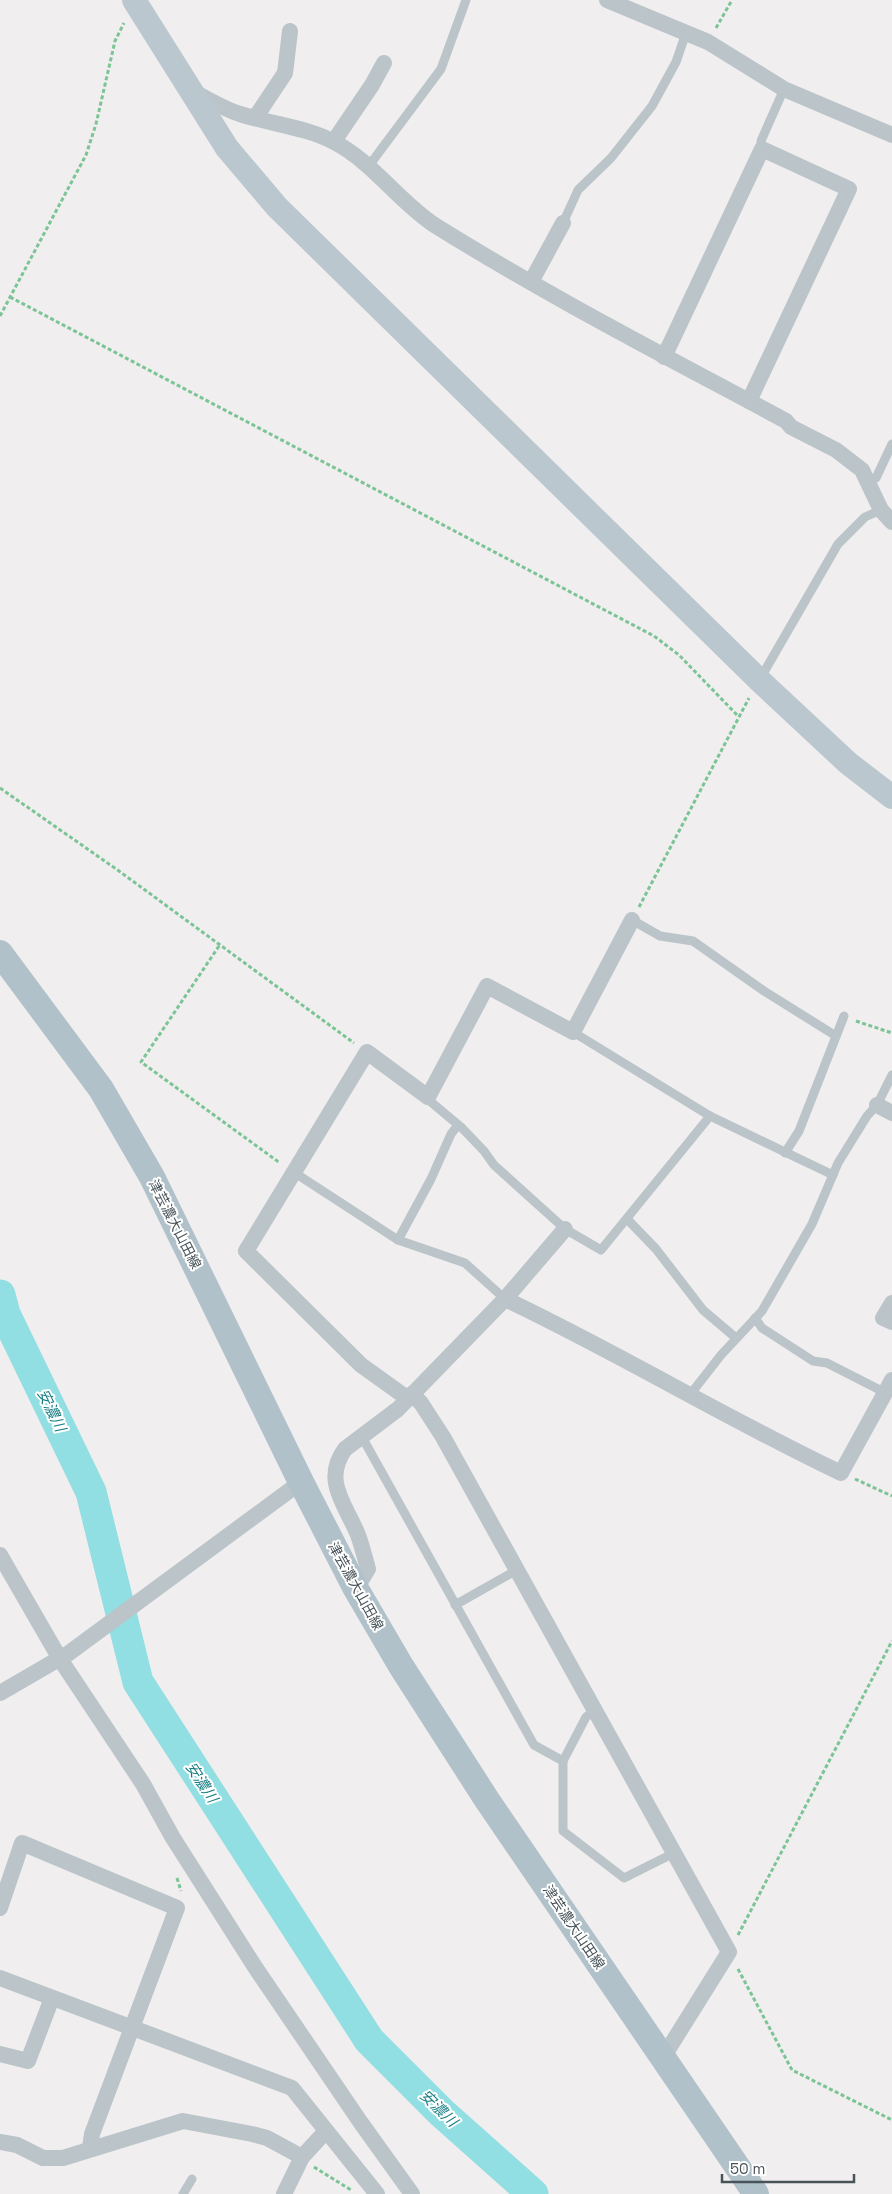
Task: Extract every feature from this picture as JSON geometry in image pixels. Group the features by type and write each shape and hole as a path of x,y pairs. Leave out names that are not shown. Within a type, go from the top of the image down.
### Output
{"main road":[{"name":"津芸濃大山田線","path":"0,953 96,1082 119,1118 152,1177 295,1487 401,1666 487,1800 664,2056 756,2194"}],"street":[{"path":"607,0 708,42 784,89 892,135"},
{"path":"137,5 188,89 227,148 277,207 759,680 848,764 892,797"},
{"path":"255,118 285,73 290,31"},
{"path":"334,141 384,64"},
{"path":"188,89 238,114 334,141 355,155 434,224 531,282 664,357 786,421 791,427 850,459 862,470 887,516"},
{"path":"664,357 762,149 848,189 749,401"},
{"path":"531,282 563,223"},
{"path":"632,920 573,1032 487,986 428,1097 367,1052 295,1174 246,1252 362,1365 421,1403 443,1437 729,1952 664,2056"},
{"path":"877,1105 892,1113"},
{"path":"356,1589 368,1569 358,1534 334,1481 334,1468 345,1449 398,1409 505,1299 565,1230"},
{"path":"505,1299 550,1320 689,1396 841,1473 888,1387"},
{"path":"892,1303 883,1318 892,1322"},
{"path":"0,1693 65,1656 295,1487"},
{"path":"0,1555 65,1656 143,1784 173,1838 256,1967 361,2123 412,2194"},
{"path":"1,1904 22,1843 178,1908 92,2134 90,2148"},
{"path":"0,1978 292,2088 377,2194"},
{"path":"0,2054 28,2061 52,1998"},
{"path":"0,2142 10,2142 48,2158 63,2158 90,2148 183,2121 267,2138 301,2158"},
{"path":"284,2194 301,2158 326,2131"}],"lane":[{"path":"368,167 441,69 466,0"},
{"path":"563,223 578,190 611,158 652,106 676,62 686,33"},
{"path":"762,149 761,141 784,89"},
{"path":"868,482 876,478 892,444"},
{"path":"759,680 838,544 866,517 887,516"},
{"path":"632,920 660,936 693,941 764,991 836,1036"},
{"path":"785,1153 799,1131 844,1016"},
{"path":"573,1032 710,1116 833,1175"},
{"path":"689,1396 736,1338 762,1311 812,1224 833,1175 867,1116 877,1105 892,1075"},
{"path":"428,1097 431,1102 484,1151 494,1165 565,1230 601,1250 710,1116"},
{"path":"398,1240 431,1179 450,1134 458,1125"},
{"path":"295,1174 398,1240 465,1263 505,1299"},
{"path":"626,1219 656,1248 702,1310 736,1338"},
{"path":"755,1318 762,1328 813,1361 828,1364 878,1389 888,1387"},
{"path":"362,1437 534,1745 563,1761"},
{"path":"455,1604 517,1570"},
{"path":"595,1710 586,1717 563,1761 561,1825 566,1834 624,1878 674,1853"},
{"path":"183,2194 192,2179"}],"path":[{"path":"708,42 732,0"},
{"path":"0,316 79,173 96,124 114,41 124,22 137,5"},
{"path":"10,297 654,636 679,655 738,716 632,920"},
{"path":"0,788 119,870 219,946 367,1052"},
{"path":"219,946 141,1062 295,1174"},
{"path":"844,1016 892,1033"},
{"path":"841,1473 892,1496"},
{"path":"892,1641 729,1952 792,2070 892,2120"},
{"path":"301,2158 358,2194"}],"waterway":[{"name":"安濃川","path":"0,1295 5,1314 91,1492 138,1682 369,2040 442,2113 533,2194"}]}
